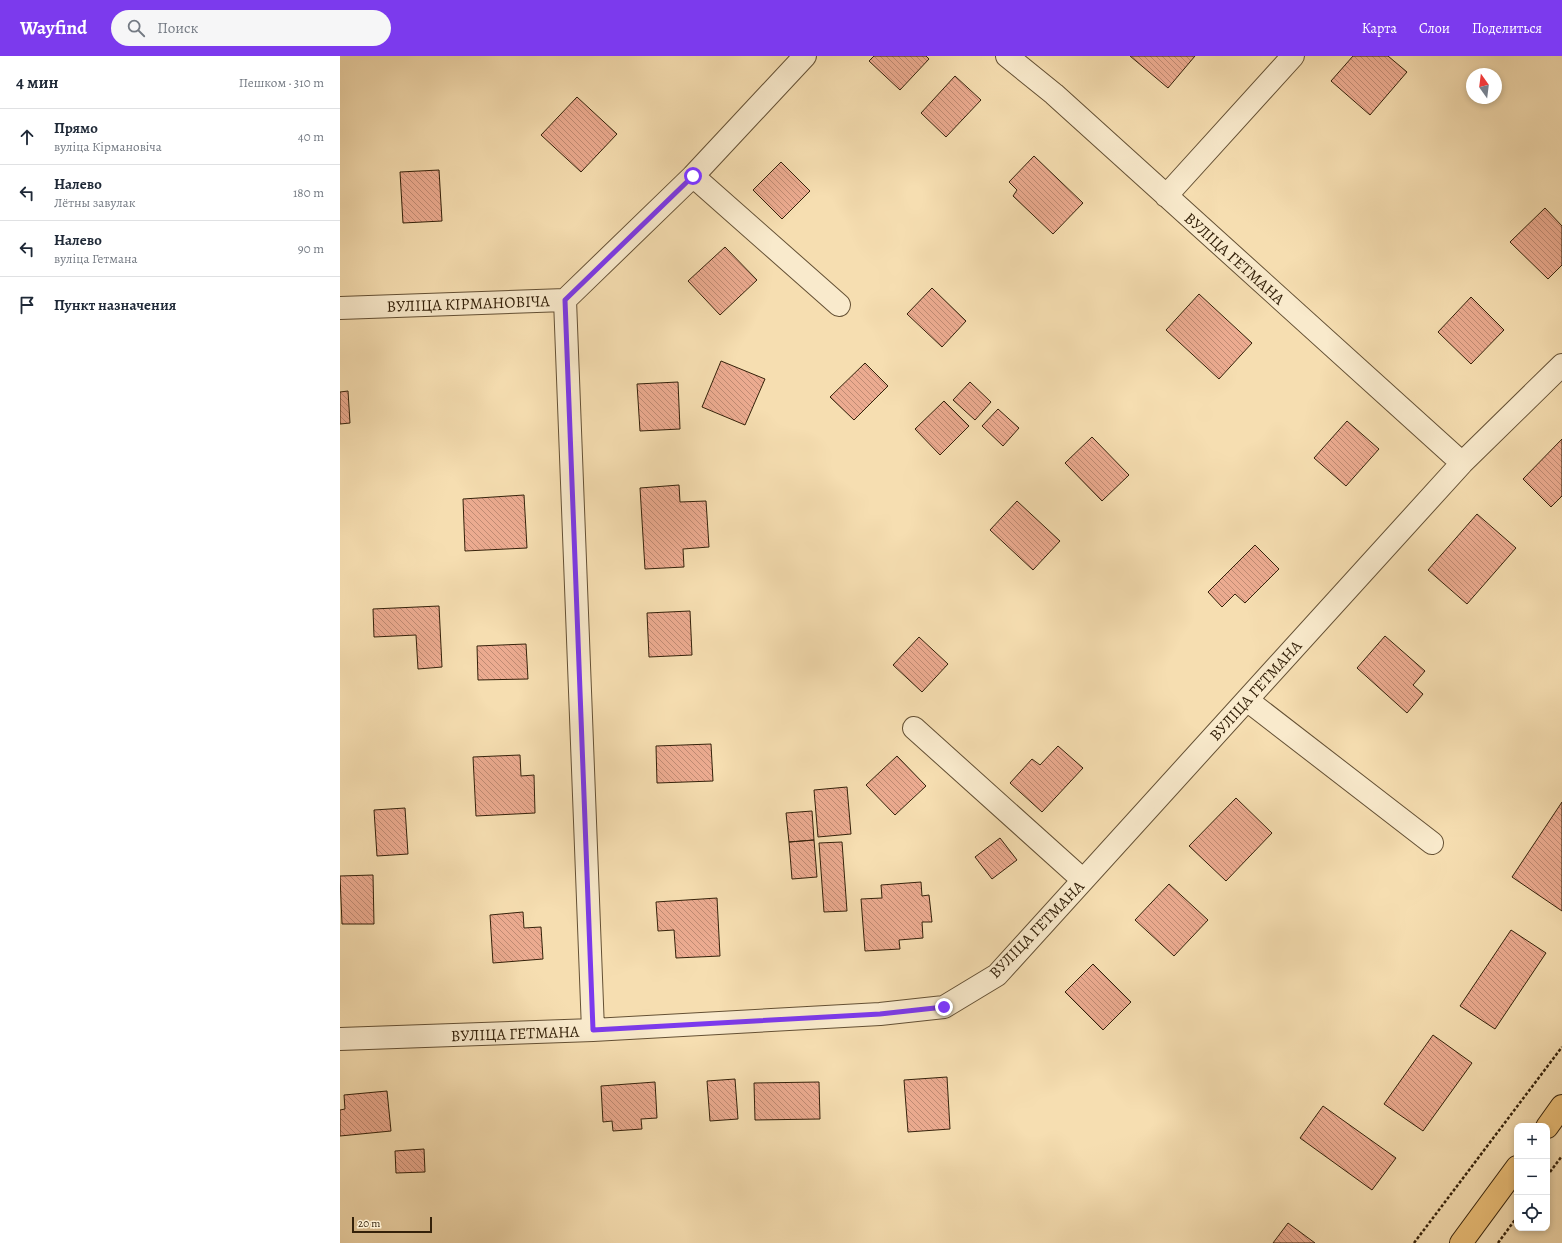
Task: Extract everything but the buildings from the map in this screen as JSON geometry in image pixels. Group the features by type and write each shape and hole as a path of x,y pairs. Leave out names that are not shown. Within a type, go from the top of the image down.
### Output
{"main road":[{"path":"1550,1123 1562,1106"},
{"path":"1461,1243 1514,1171"}],"street":[{"name":"ВУЛІЦА КІРМАНОВІЧА","path":"340,308 565,300 693,176 805,56"},
{"name":"ВУЛІЦА ГЕТМАНА","path":"1007,56 1054,94 1462,463"},
{"path":"1166,196 1293,56"},
{"path":"693,176 839,305"},
{"path":"565,300 593,1030"},
{"name":"ВУЛІЦА ГЕТМАНА","path":"340,1039 593,1030 880,1014 944,1007 997,975 1462,463 1562,365"},
{"path":"1247,700 1432,843"},
{"path":"914,728 1083,880"}],"path":[{"path":"1414,1243 1562,1047"},
{"path":"1550,1172 1562,1156"},
{"path":"1498,1243 1514,1221"}],"route":[{"path":"693,176 565,300 593,1030 880,1014 944,1007"}]}
